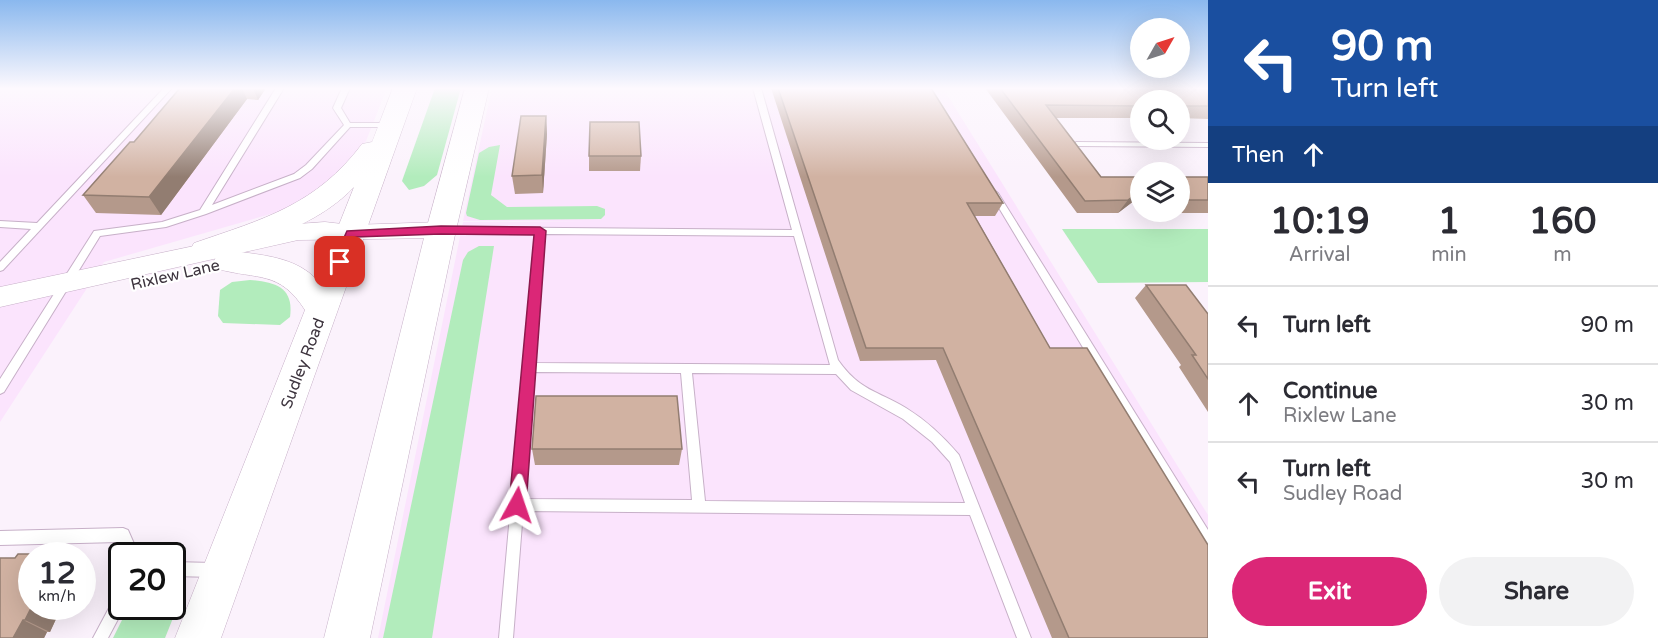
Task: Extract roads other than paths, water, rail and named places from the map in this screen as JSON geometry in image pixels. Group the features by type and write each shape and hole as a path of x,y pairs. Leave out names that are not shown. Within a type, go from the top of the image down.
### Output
{"main road":[{"path":"217,256 330,196 359,169 391,118"},
{"name":"Sudley Road","path":"198,638 393,118"},
{"path":"347,638 441,230 469,118"},
{"path":"217,256 286,272 305,284 322,309"}],"street":[{"name":"Rixlew Lane","path":"0,297 61,291 217,256 298,232 441,230"},
{"name":"Rixlew Lane","path":"0,314 61,291"}],"lane":[{"path":"0,268 140,118"},
{"path":"203,212 262,118"},
{"path":"343,118 348,125"},
{"path":"0,389 97,233 163,225 297,176 309,167 348,125 371,118"},
{"path":"766,118 833,361 858,391 916,421 943,443 955,459 1024,638"},
{"path":"1079,144 1208,145"},
{"path":"985,179 1208,542"},
{"path":"0,224 38,226"},
{"path":"441,230 797,233"},
{"path":"506,638 517,505 532,400 529,367 540,231"},
{"path":"529,367 839,370"},
{"path":"686,369 684,402 699,506"},
{"path":"517,505 975,509"},
{"path":"0,538 123,535 126,542"},
{"path":"186,570 224,571"},
{"path":"100,638 110,620"}]}
